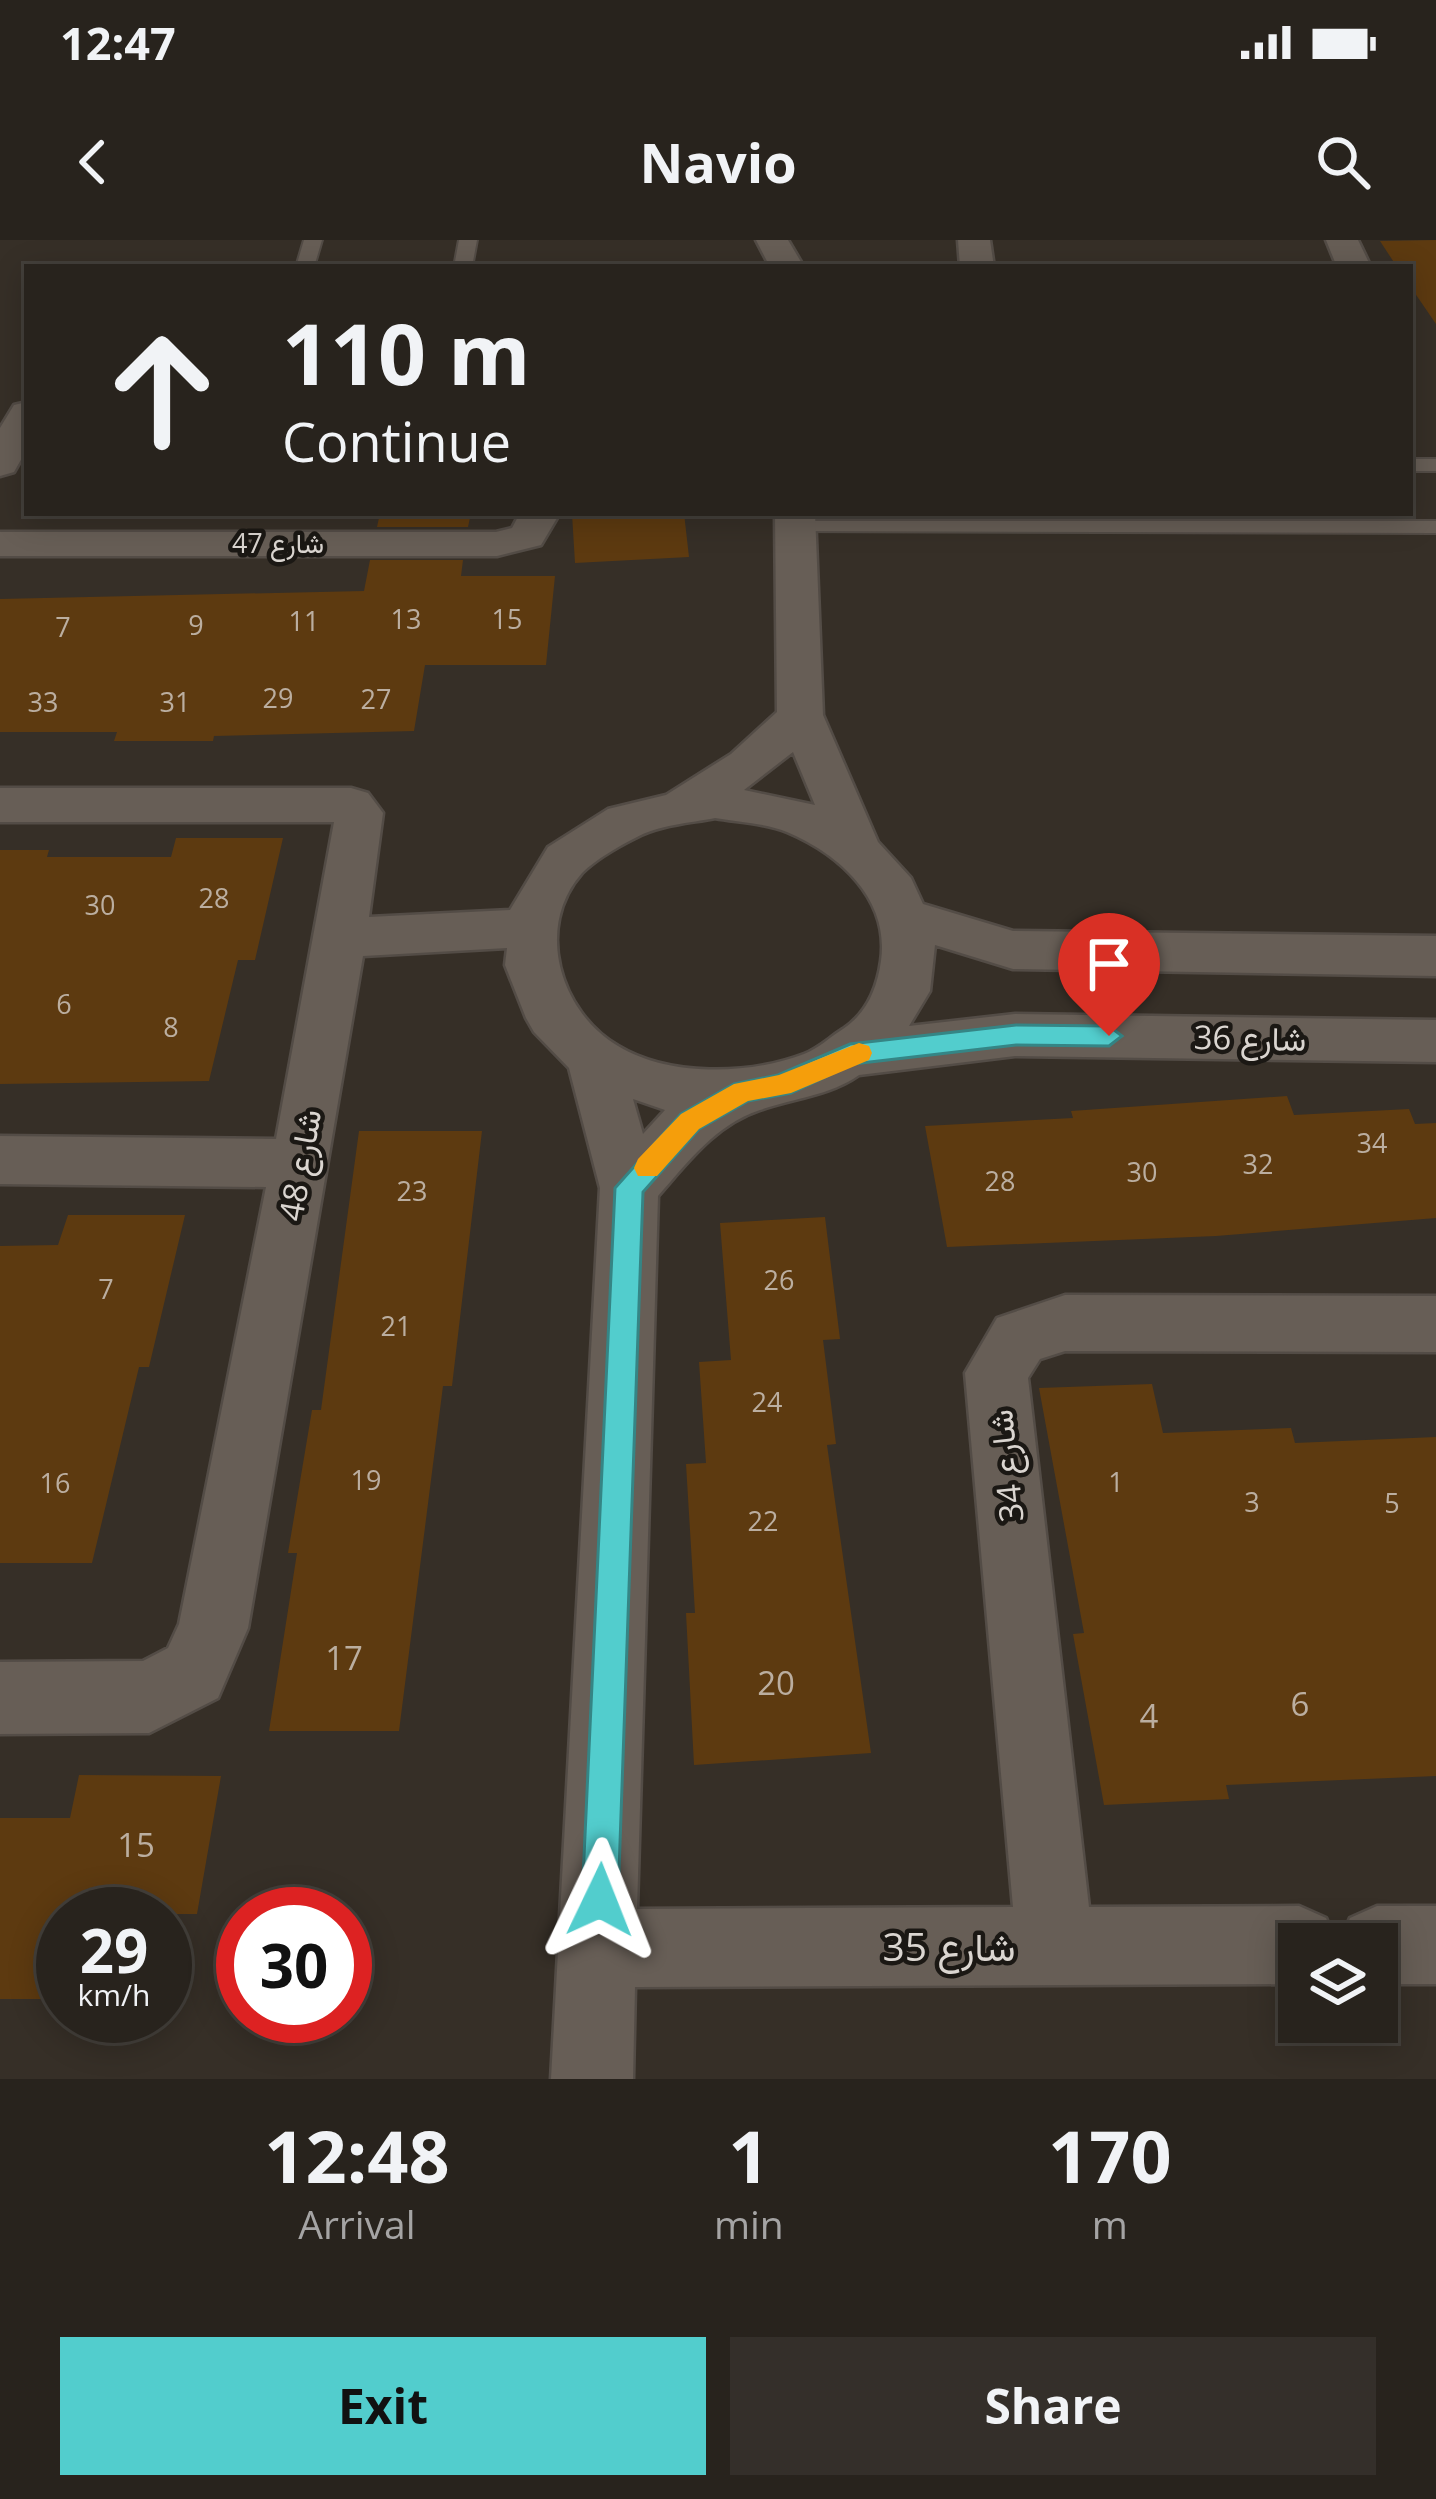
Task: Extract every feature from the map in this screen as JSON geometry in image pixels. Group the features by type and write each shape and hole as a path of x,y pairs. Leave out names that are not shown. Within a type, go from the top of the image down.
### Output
{"street":[{"path":"0,464 24,419"},
{"name":"شارع 47","path":"0,544 497,544 527,536 538,516"},
{"path":"794,520 800,716 855,844"},
{"path":"685,804 750,766 800,716"},
{"path":"715,801 776,808 831,829 855,844 889,878 908,918 912,947 896,1005 877,1031 850,1054 782,1085 743,1091 664,1087 594,1058 567,1036 533,984 528,928 551,876 572,853 625,820 715,801"},
{"name":"شارع 48","path":"0,805 351,805 359,813 301,1163 213,1628 193,1673 149,1697 0,1698"},
{"path":"908,918 1012,950 1436,956"},
{"path":"341,938 528,928"},
{"name":"شارع 36","path":"850,1054 1016,1035 1436,1041"},
{"path":"592,2079 629,1188 594,1058"},
{"path":"629,1188 690,1121 743,1091"},
{"path":"0,1160 301,1163"},
{"name":"شارع 34","path":"1055,1947 996,1373 1019,1338 1065,1323 1436,1324"},
{"name":"شارع 35","path":"598,1948 1278,1945"},
{"path":"1398,1945 1436,1945"}],"lane":[{"path":"886,516 902,526"},
{"path":"794,520 902,526 1436,527"}],"building":[{"path":"1436,240 1436,324 1413,290 1413,264 1395,264 1380,241"},
{"path":"379,516 470,516 468,527 377,527"},
{"path":"572,516 684,516 689,557 575,563"},
{"path":"370,560 463,560 461,576 555,576 546,665 425,665 414,731 214,736 213,741 114,741 117,732 0,732 0,599 364,591"},
{"path":"176,838 283,838 255,960 238,960 209,1081 0,1084 0,850 49,850 47,857 171,857"},
{"path":"1287,1096 1294,1115 1409,1109 1415,1124 1436,1123 1436,1218 1216,1236 947,1247 925,1126 1073,1118 1071,1111"},
{"path":"359,1131 482,1131 452,1386 443,1386 399,1731 269,1731 297,1553 288,1553 312,1410 321,1410"},
{"path":"68,1215 185,1215 149,1367 139,1367 92,1563 0,1563 0,1246 58,1245"},
{"path":"825,1217 840,1339 823,1340 836,1444 827,1445 871,1753 694,1765 686,1613 695,1613 686,1464 706,1463 699,1362 731,1360 720,1223"},
{"path":"1152,1384 1163,1433 1291,1428 1295,1443 1436,1437 1436,1776 1226,1785 1229,1799 1104,1805 1073,1634 1084,1633 1039,1388"},
{"path":"79,1775 221,1776 197,1914 192,1914 192,1887 36,1887 36,1999 0,1999 0,1818 70,1818"}],"slow traffic":[{"path":"648,1168 690,1121 743,1091 782,1085 859,1053"}],"route":[{"path":"600,1900 629,1188 690,1121 743,1091 782,1085 850,1054 1016,1035 1109,1036"}]}
